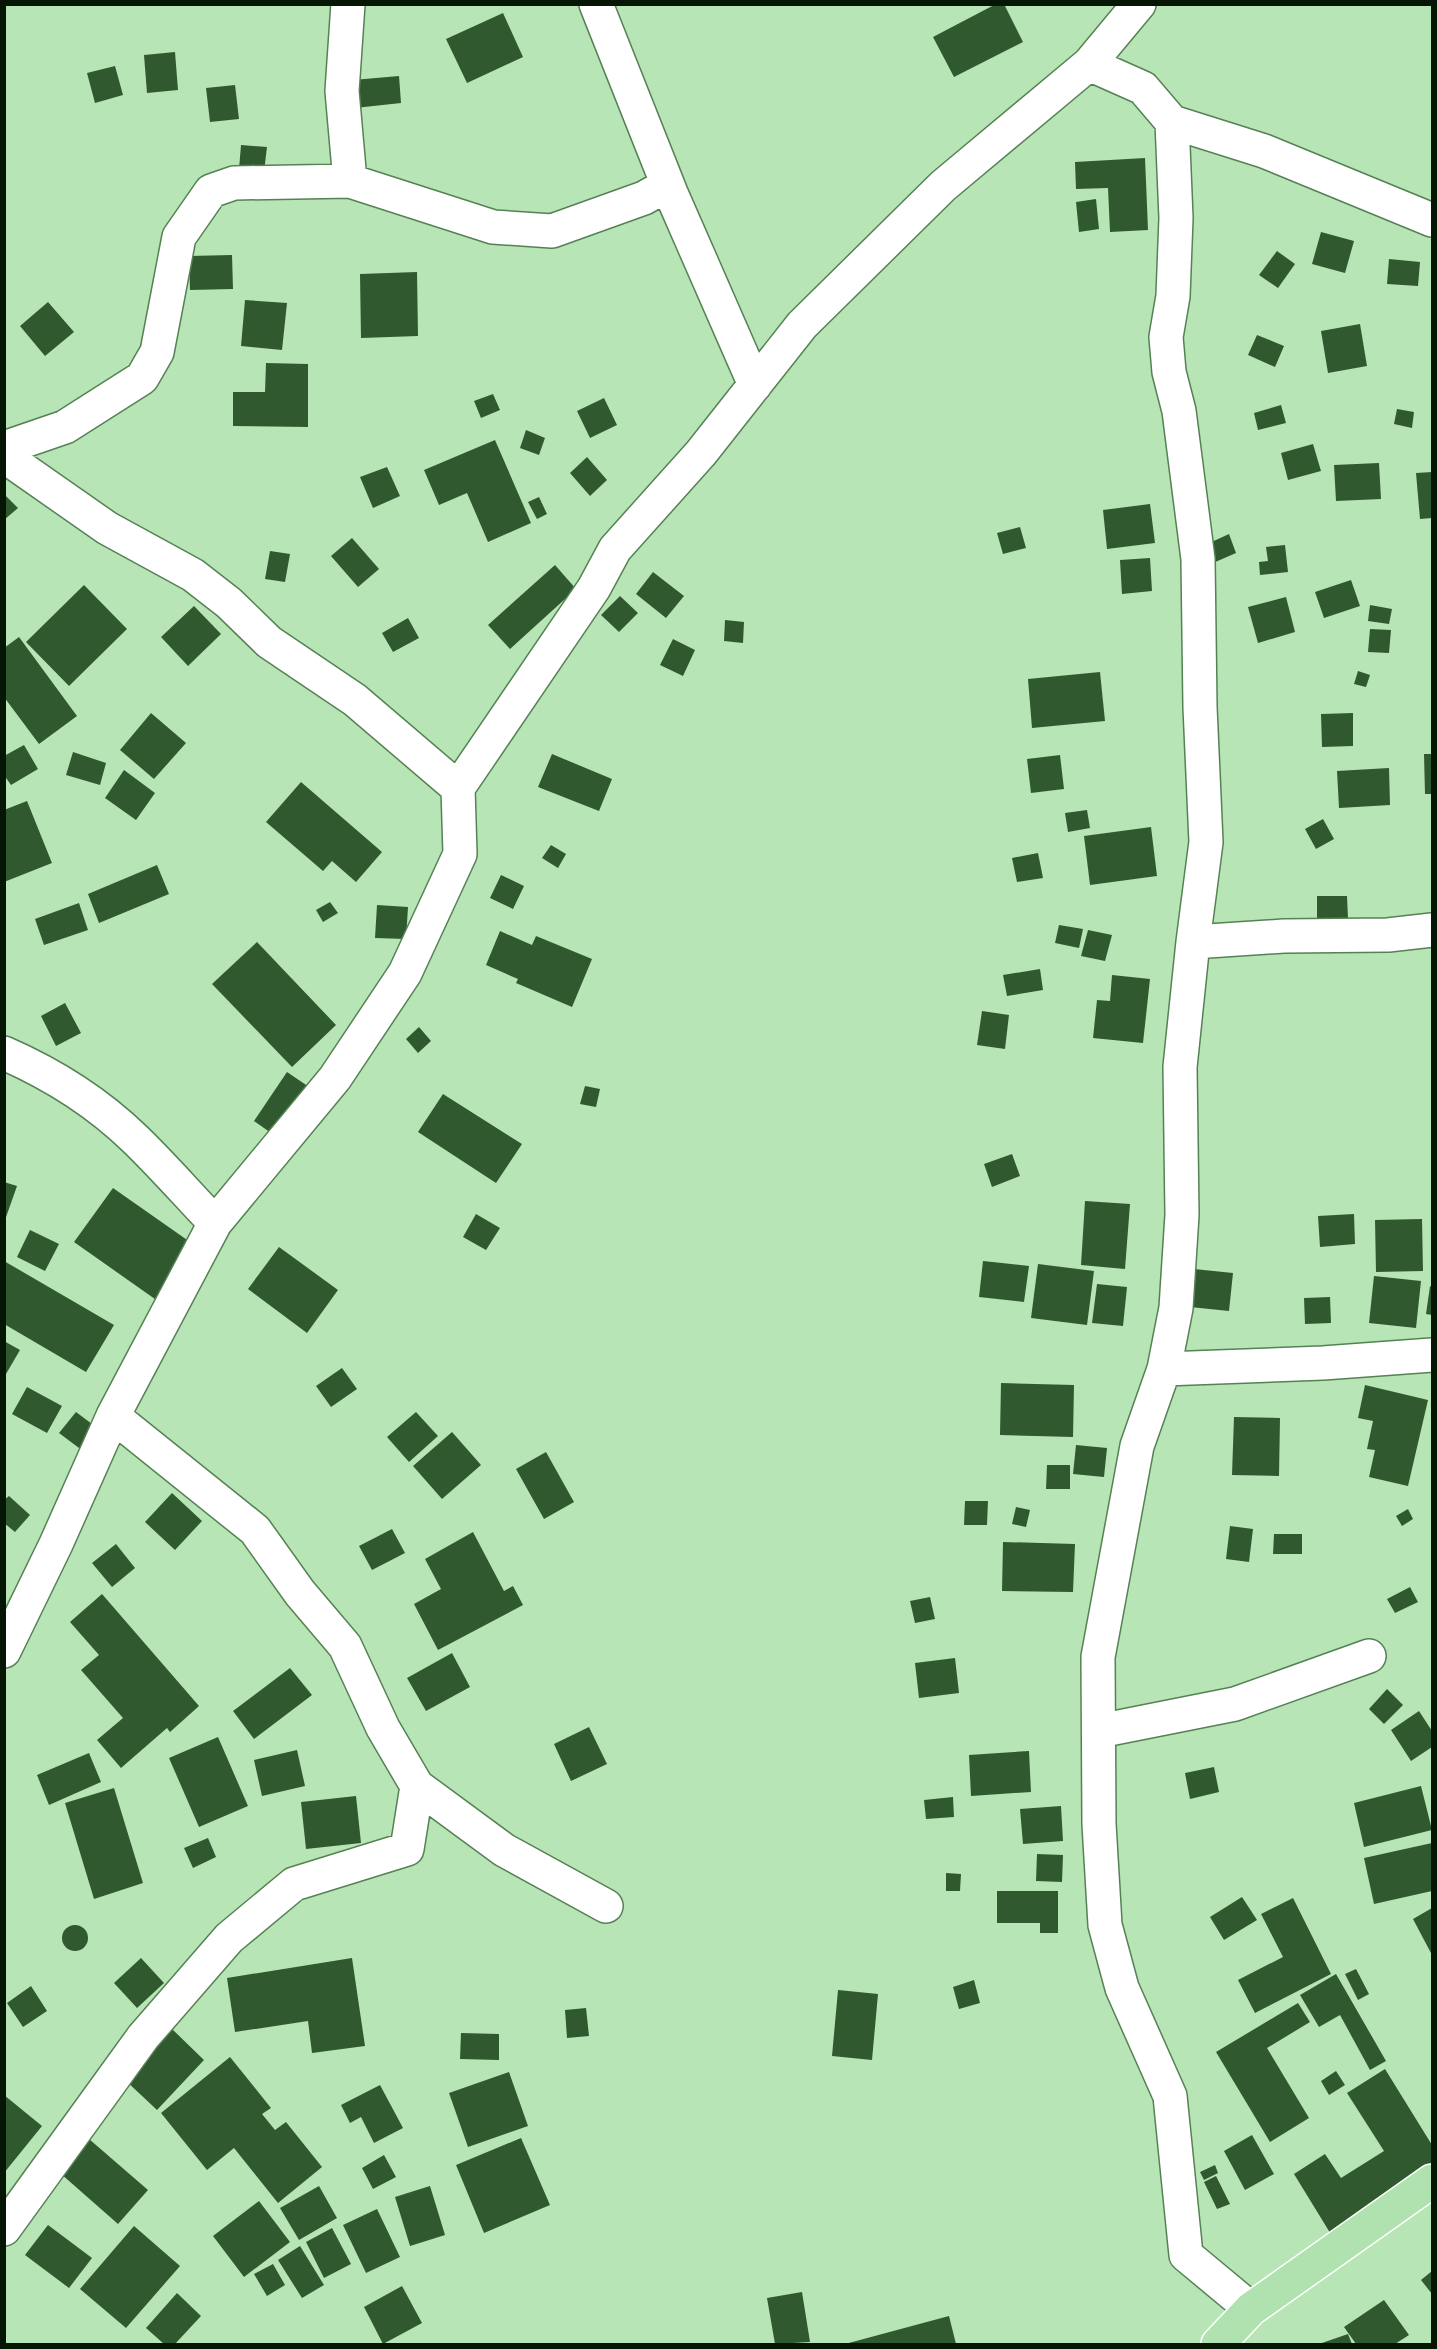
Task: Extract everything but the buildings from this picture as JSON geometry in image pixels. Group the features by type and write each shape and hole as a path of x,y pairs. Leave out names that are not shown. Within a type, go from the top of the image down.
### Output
{"main road":[{"path":"1218,2344 1251,2309 1432,2181"}],"street":[{"path":"348,4 342,92 350,181"},
{"path":"596,4 667,185 754,385"},
{"path":"4,1651 56,1544 113,1416 215,1223 335,1078 405,973 460,854 458,788 594,588 615,549 701,453 802,325 943,186 1089,64 1139,4"},
{"path":"1089,64 1143,88 1172,122 1264,151 1432,220"},
{"path":"1172,122 1176,218 1173,296 1166,337 1169,372 1179,411 1198,559 1200,707 1206,842 1180,1067 1182,1215 1176,1308 1164,1369 1137,1446 1098,1656 1099,1824 1105,1925 1122,1988 1170,2096 1186,2255 1251,2309"},
{"path":"4,448 65,427 142,378 157,352 179,237 211,191 234,183 350,181 493,227 552,231 644,198 667,185"},
{"path":"4,456 107,528 193,575 229,603 269,642 355,700 458,788"},
{"path":"1193,942 1284,936 1388,935 1432,930"},
{"path":"4,1053 34,1066 80,1095 134,1138 215,1223"},
{"path":"1164,1369 1323,1363 1432,1355"},
{"path":"113,1416 255,1530 300,1593 345,1646 382,1728 417,1786 504,1850 606,1906"},
{"path":"1099,1731 1235,1704 1369,1656"},
{"path":"4,2229 143,2037 229,1938 294,1884 407,1850 417,1786"}]}
